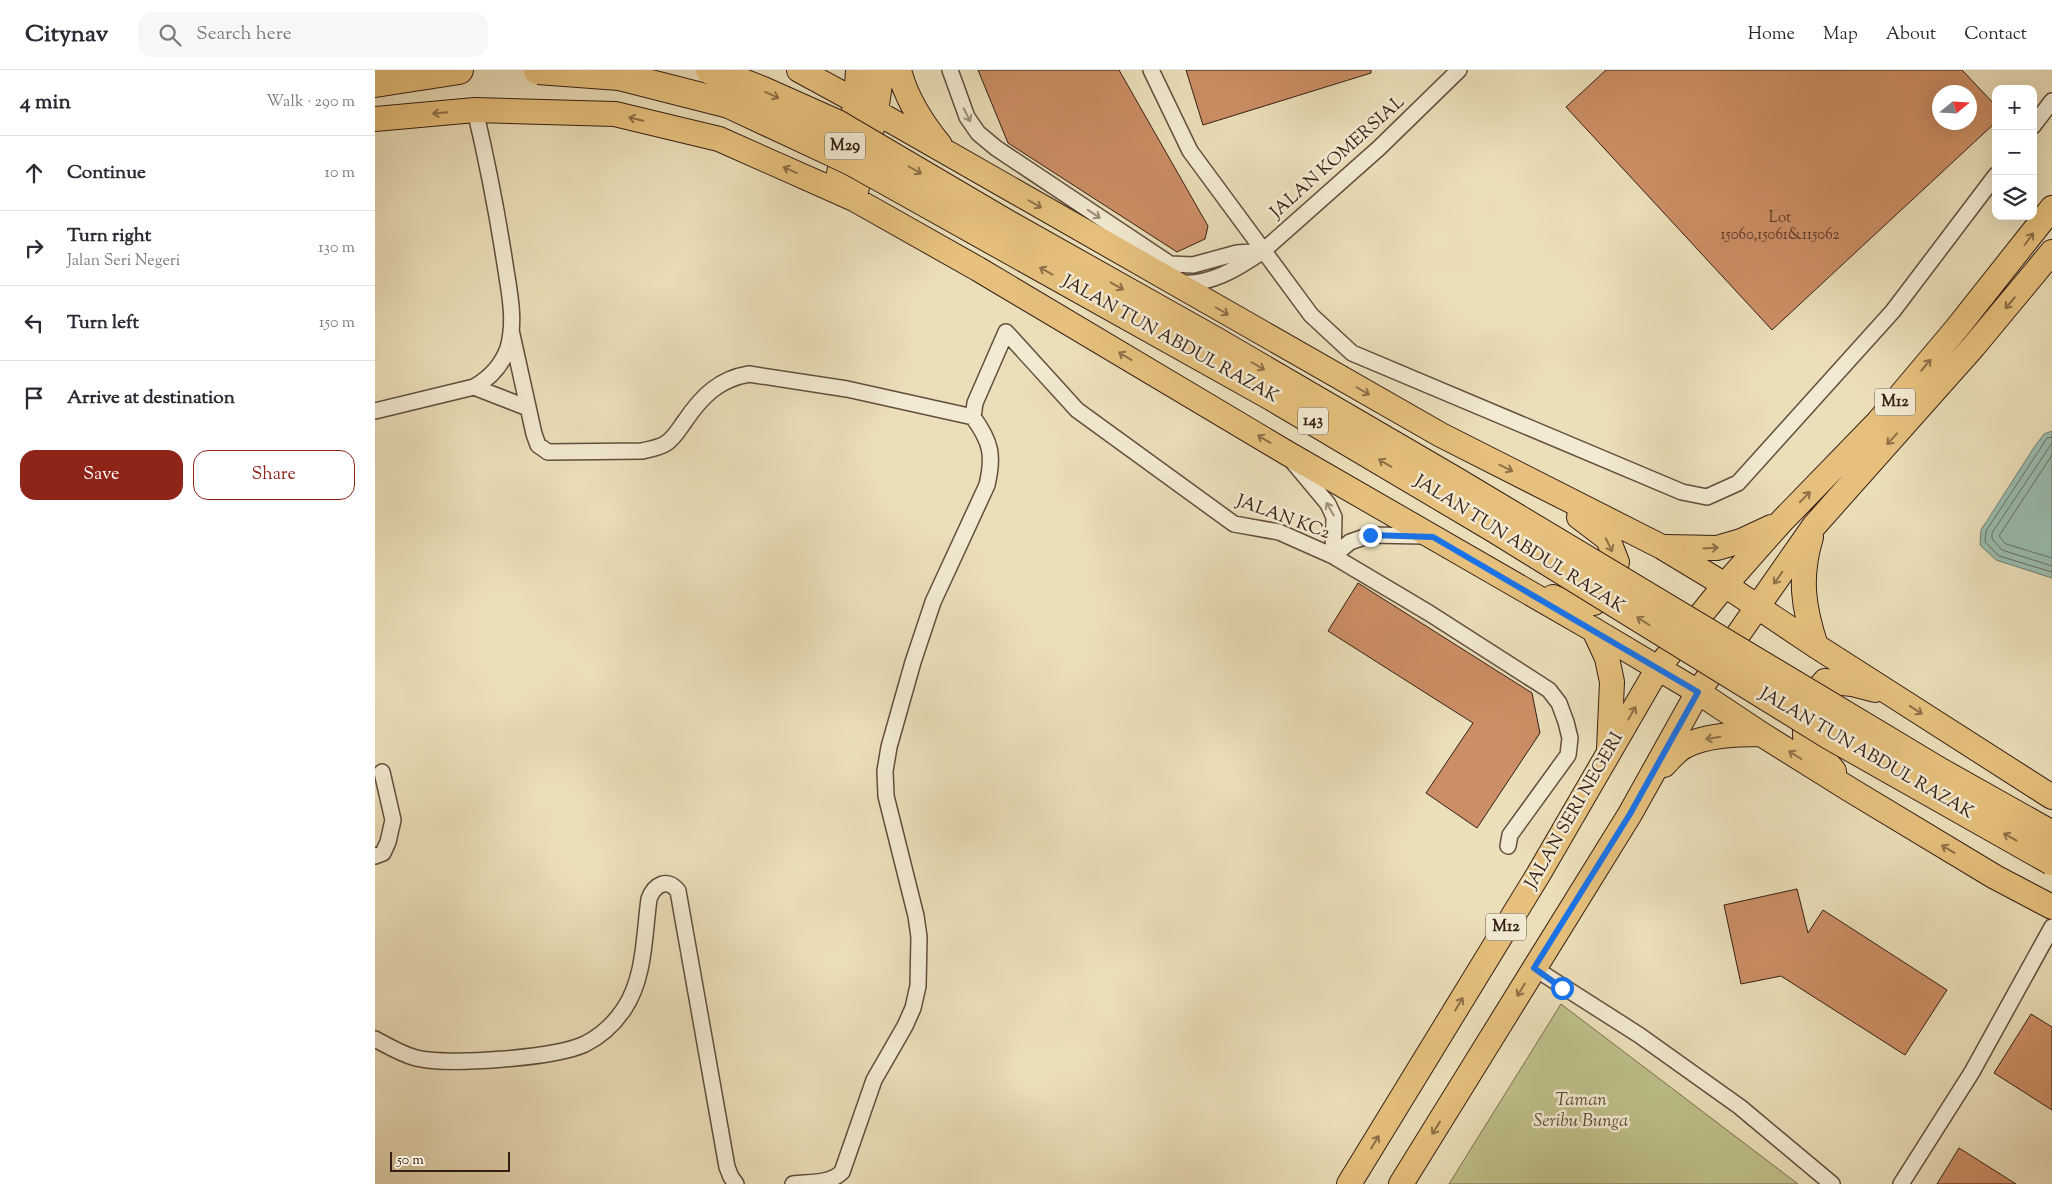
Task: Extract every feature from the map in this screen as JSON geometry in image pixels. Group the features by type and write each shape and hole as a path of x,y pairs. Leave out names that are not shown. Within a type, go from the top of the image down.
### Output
{"highway":[{"path":"375,83 459,70"},
{"name":"JALAN TUN ABDUL RAZAK","path":"538,70 619,76 729,104 851,162 1273,397 1494,528 1831,736 2052,861"},
{"name":"JALAN TUN ABDUL RAZAK","path":"710,70 837,124 1007,224 1215,341 1447,476 1940,772 2052,835"}],"main road":[{"path":"799,70 1441,435 1662,547 1725,585 1757,608 2052,797"},
{"name":"M29","path":"858,70 866,107"},
{"name":"M29","path":"844,194 866,107 882,70"},
{"path":"899,70 911,101 925,127 947,154"},
{"path":"375,119 475,110 615,114 719,139 844,194 978,269 1287,453 1594,630 1698,692 1849,789 1995,877 2052,907"},
{"path":"978,269 961,230 963,210 977,196 1002,185"},
{"name":"M12","path":"1658,668 1725,585 1780,523 1878,422 1957,328 2052,208"},
{"name":"M12","path":"1401,1184 1653,775 1698,692 1814,526 1975,346 2052,252"},
{"path":"1494,572 1574,606 1594,603 1612,586 1617,562 1608,539 1532,481"},
{"path":"1662,547 1717,548 1741,541 1780,523"},
{"path":"1814,526 1806,556 1803,586 1807,617 1816,646"},
{"path":"1594,630 1607,658 1612,682 1608,754"},
{"name":"JALAN SERI NEGERI","path":"1349,1184 1533,883 1658,668"},
{"path":"1849,789 1805,737 1805,704 1825,681 1852,684 1893,695"},
{"path":"1653,775 1683,747 1705,739 1729,735 1761,734"}],"street":[{"path":"949,70 967,117 978,133 996,148 1169,264 1193,265 1237,253 1263,251"},
{"path":"1151,70 1190,151 1311,315 1352,353 1682,492 1707,497 1738,483 1867,340 1893,311 1992,180"},
{"name":"JALAN KOMERSIAL","path":"1172,282 1191,284 1208,281 1246,263 1263,251 1379,148 1459,70"},
{"path":"2037,121 2052,101"},
{"path":"375,411 474,387 487,379 503,360 508,346 512,313 496,206 475,110"},
{"path":"511,330 534,434 538,445 548,452 642,451 665,444 673,438 698,403 722,382 735,377 761,374 847,388 874,396 973,417 983,430 990,446 992,464 987,485 933,602 894,725 885,771 892,822 911,895 919,937 918,986 913,1008 905,1026 873,1080 842,1172 836,1178 830,1180 793,1184"},
{"name":"JALAN KC2","path":"973,417 975,403 1006,332 1077,410 1234,524 1279,532 1333,556 1549,690 1559,703 1570,738 1567,755 1510,835 1508,846"},
{"path":"474,387 528,408"},
{"path":"1287,453 1309,483 1328,504 1334,517 1333,556"},
{"path":"1333,556 1350,542 1370,535 1433,537"},
{"path":"375,856 383,853 388,842 393,820 382,772"},
{"path":"375,1039 400,1053 437,1061 464,1061 551,1054 584,1044 613,1024 625,1009 635,989 651,891 658,885 665,883 674,885 678,891 727,1166 731,1178 736,1184"},
{"path":"1901,1184 1972,1072 2052,927"},
{"path":"1534,968 1639,1035 1740,1107 1832,1184"}],"green space":[{"name":"Taman Seribu Bunga","path":"1561,1004 1798,1184 1449,1184"}],"water":[{"path":"2052,431 2052,578 1996,560 1980,545 1981,530 2035,446 2044,434"}],"building":[{"path":"978,70 1119,70 1208,226 1205,239 1177,252 1008,143"},
{"path":"1186,70 1371,70 1371,73 1203,125"},
{"path":"1606,70 1962,70 1976,85 1932,85 1932,130 1977,130 1977,86 1992,102 1992,126 1772,330 1566,107"},
{"path":"1358,583 1532,693 1540,733 1477,828 1426,793 1473,723 1328,631"},
{"path":"1797,889 1808,933 1823,910 1947,990 1905,1055 1781,976 1741,984 1724,905"},
{"path":"2031,1014 2052,1027 2052,1110 1994,1073"},
{"path":"1959,1148 2016,1184 1937,1184"}],"route":[{"path":"1370,535 1386,534 1433,537 1698,692 1630,814 1534,968 1562,988"}]}
